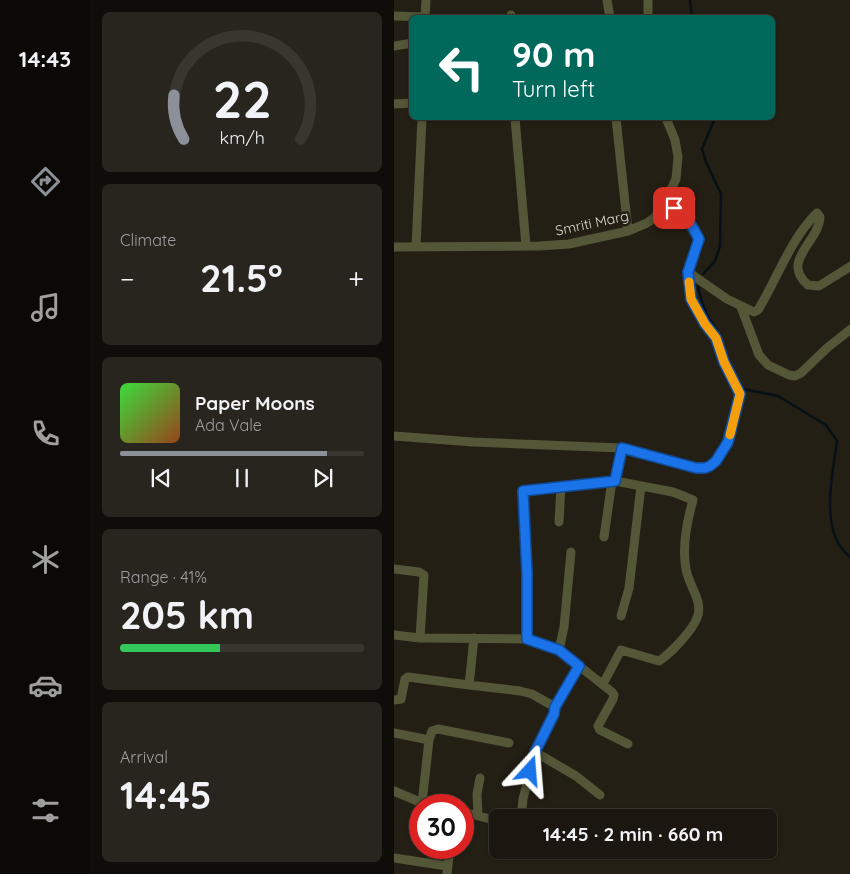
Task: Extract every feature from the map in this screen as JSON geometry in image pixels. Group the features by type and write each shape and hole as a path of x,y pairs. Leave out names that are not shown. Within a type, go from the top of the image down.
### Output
{"street":[{"path":"425,15 426,0"},
{"path":"607,0 610,15"},
{"path":"648,0 648,15"},
{"path":"394,16 409,16"},
{"path":"394,46 409,44"},
{"path":"394,104 409,103"},
{"path":"416,247 422,120"},
{"path":"514,120 526,246"},
{"path":"616,120 628,231"},
{"name":"Smriti Marg","path":"394,247 568,244 628,231 654,218 676,180 678,157 675,140 667,120"},
{"path":"394,436 622,448 700,468 710,466 716,461 728,442 740,394 724,362 716,338 705,324 691,299 688,272 699,239 694,228 678,210 674,208 661,208"},
{"path":"688,272 710,289 741,307 754,312 758,310 799,236 817,213 820,217 818,227 804,249 798,264 798,272 801,278 808,286 818,286 850,266"},
{"path":"741,307 759,355 768,365 789,375 795,376 801,372 850,329"},
{"path":"604,537 613,481 622,448"},
{"path":"527,639 527,573 523,491 613,481 673,492 694,500 690,510 684,552 686,570 698,604 698,617 692,627 667,655 659,661 621,650 603,684"},
{"path":"559,522 561,486"},
{"path":"621,616 629,588 641,486"},
{"path":"559,650 564,628 571,552"},
{"path":"394,569 419,572 424,575 420,638"},
{"path":"394,635 420,638 527,639 559,650 603,684 614,696 598,726 600,730 628,744"},
{"path":"469,685 474,638"},
{"path":"523,809 535,752 554,714 555,707 579,666"},
{"path":"394,700 401,699 405,679 408,677 520,691 532,694 555,707"},
{"path":"423,794 429,740 432,731 438,729 509,743"},
{"path":"394,733 429,740"},
{"path":"535,752 576,776 600,795"},
{"path":"478,815 480,778"},
{"path":"394,791 409,797"},
{"path":"474,814 489,818"},
{"path":"394,858 447,870"}],"waterway":[{"path":"690,0 692,15"},
{"path":"703,274 715,261 720,246 721,194 702,149 714,120"},
{"path":"698,287 702,303 719,335 723,347"},
{"path":"736,377 743,389 778,396 826,425 837,441 830,493 831,519 833,532 838,543 851,558"}],"slow traffic":[{"path":"689,282 691,299 705,324 716,338 724,362 740,394 730,435"}],"route":[{"path":"530,771 535,752 554,714 555,707 579,666 559,650 527,639 527,573 523,491 615,481 622,448 696,468 705,468 716,461 728,442 740,394 724,362 716,338 705,324 691,299 688,272 699,239 694,228 683,214 674,208"}]}
